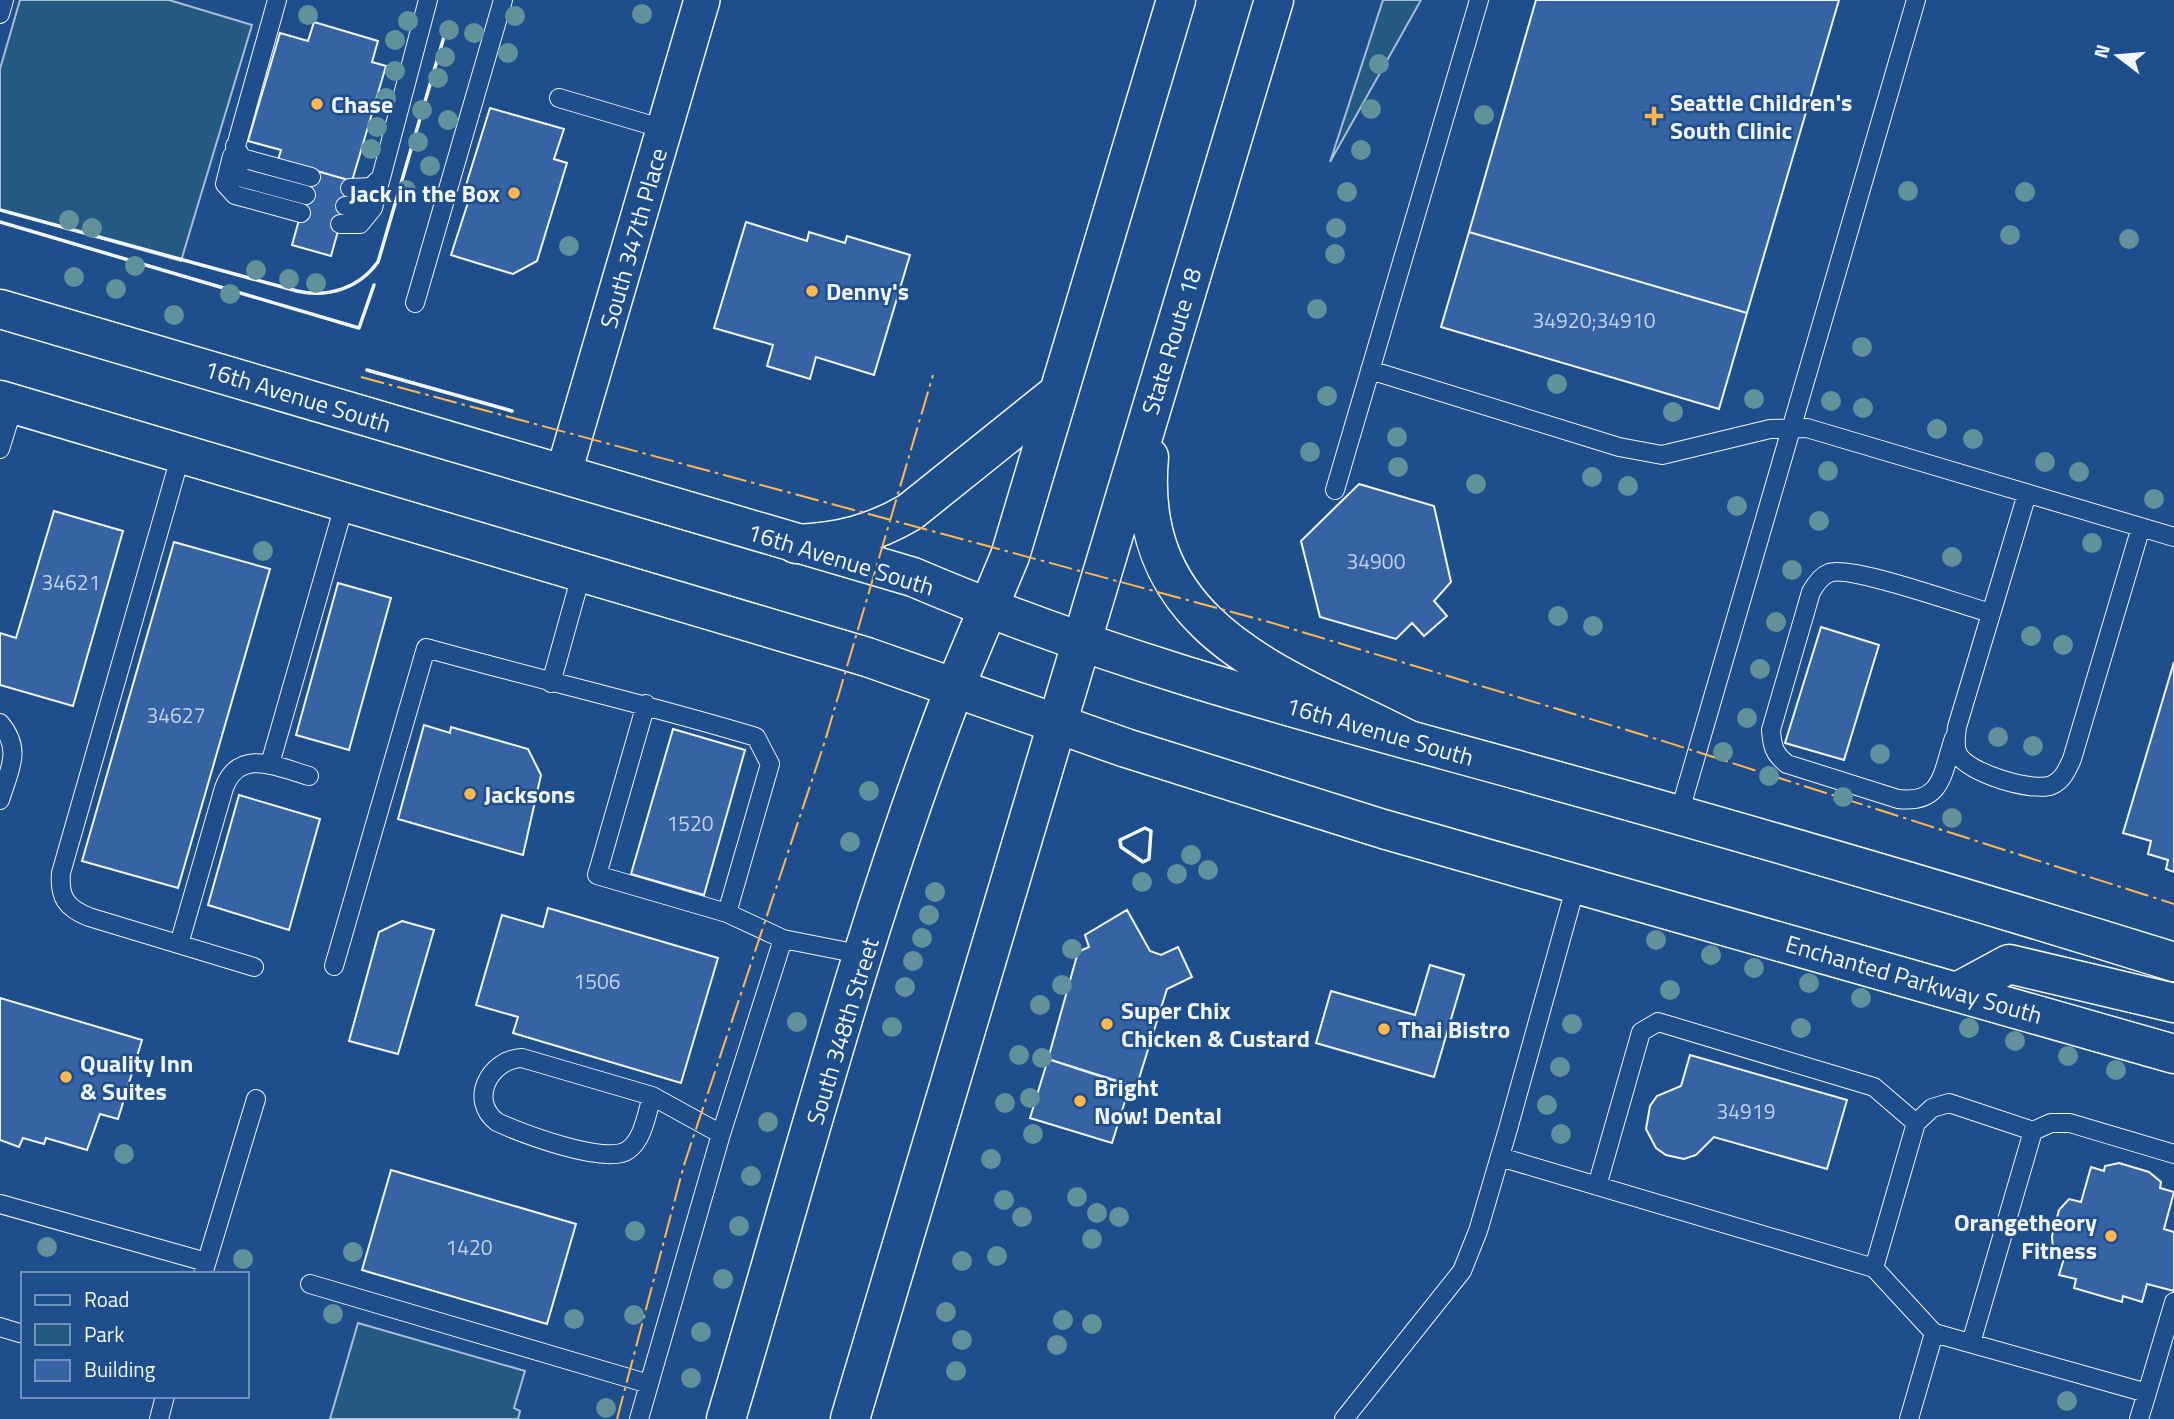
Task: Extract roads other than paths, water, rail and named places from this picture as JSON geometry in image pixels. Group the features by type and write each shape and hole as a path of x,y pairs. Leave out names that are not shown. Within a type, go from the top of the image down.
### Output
{"main road":[{"path":"986,608 1010,556 1176,0"},
{"name":"State Route 18","path":"1058,724 1274,0"},
{"name":"16th Avenue South","path":"0,309 913,577 986,608 1081,643 1409,740 1679,814"},
{"path":"1155,393 1146,489 1149,511 1152,532 1166,571 1184,600 1200,620 1261,664 1409,740"},
{"path":"796,544 834,542 884,527 910,512 1057,394"},
{"path":"7,402 867,657 1058,724 1382,830 1577,885"},
{"name":"South 348th Street","path":"726,1419 864,955 931,750 986,608"},
{"path":"850,1419 1058,724"},
{"path":"1679,814 2174,962"},
{"name":"Enchanted Parkway South","path":"1577,885 2174,1054"},
{"path":"1959,991 2009,964 2141,992 2174,1003"}],"street":[{"name":"South 347th Place","path":"563,475 702,0"}],"lane":[{"path":"0,13 4,0"},
{"path":"277,0 225,184 235,195 301,213"},
{"path":"340,224 360,224 373,208 428,0"},
{"path":"415,303 503,0"},
{"path":"1335,490 1479,0"},
{"path":"1679,814 1916,0"},
{"path":"559,98 664,129"},
{"path":"235,146 242,158 311,177"},
{"path":"235,146 232,164 243,178 306,195"},
{"path":"350,188 372,187 379,178"},
{"path":"345,206 358,206 379,178"},
{"path":"1370,370 1619,447 1662,455 1793,426 2174,537"},
{"path":"0,449 7,402"},
{"path":"181,454 61,873 60,886 64,901 76,912 254,967"},
{"path":"1991,614 1854,573 1829,573 1817,582 1811,592 1771,730 1772,745 1777,756 1799,770 1898,799 1915,801 1929,796 1938,786 1957,727 1991,614 2027,494"},
{"path":"270,764 345,502"},
{"path":"1957,727 1955,746 1958,756 1975,771 2036,788 2051,785 2063,778 2072,760 2141,527"},
{"path":"551,683 582,572"},
{"path":"334,966 426,648 551,683 646,704 756,737 770,764 727,913"},
{"path":"646,704 597,875 727,913 783,939 864,955"},
{"path":"0,723 10,735 14,750 0,800"},
{"path":"179,944 227,779 244,764 270,764 310,776"},
{"path":"1345,1419 1462,1271 1500,1157 1577,885"},
{"path":"639,1419 721,1134 783,939"},
{"path":"1597,1186 1642,1032 1658,1022 1874,1087 1916,1123"},
{"path":"652,1096 637,1141 626,1152 607,1156 497,1122 488,1112 484,1098 488,1079 496,1066 506,1060 522,1058 652,1096 721,1134"},
{"path":"0,1204 204,1268 256,1099"},
{"path":"1874,1268 1916,1123 1932,1108 1949,1103 2033,1131 2051,1123 2070,1123 2174,1154"},
{"path":"1971,1343 2033,1131"},
{"path":"1500,1157 1874,1268 1934,1333 2147,1393"},
{"path":"310,1284 649,1384"},
{"path":"2139,1419 2174,1302"},
{"path":"0,1327 21,1333"},
{"path":"1909,1419 1934,1333"},
{"path":"159,1419 164,1398"}],"place":[{"name":"Chase","path":"317,104"},
{"name":"Seattle Children's South Clinic","path":"1654,116"},
{"name":"Jack in the Box","path":"514,193"},
{"name":"Denny's","path":"812,291"},
{"name":"Jacksons","path":"470,794"},
{"name":"Super Chix Chicken & Custard","path":"1107,1024"},
{"name":"Thai Bistro","path":"1384,1029"},
{"name":"Quality Inn & Suites","path":"66,1077"},
{"name":"Bright Now! Dental","path":"1080,1101"},
{"name":"Orangetheory Fitness","path":"2111,1236"}]}
